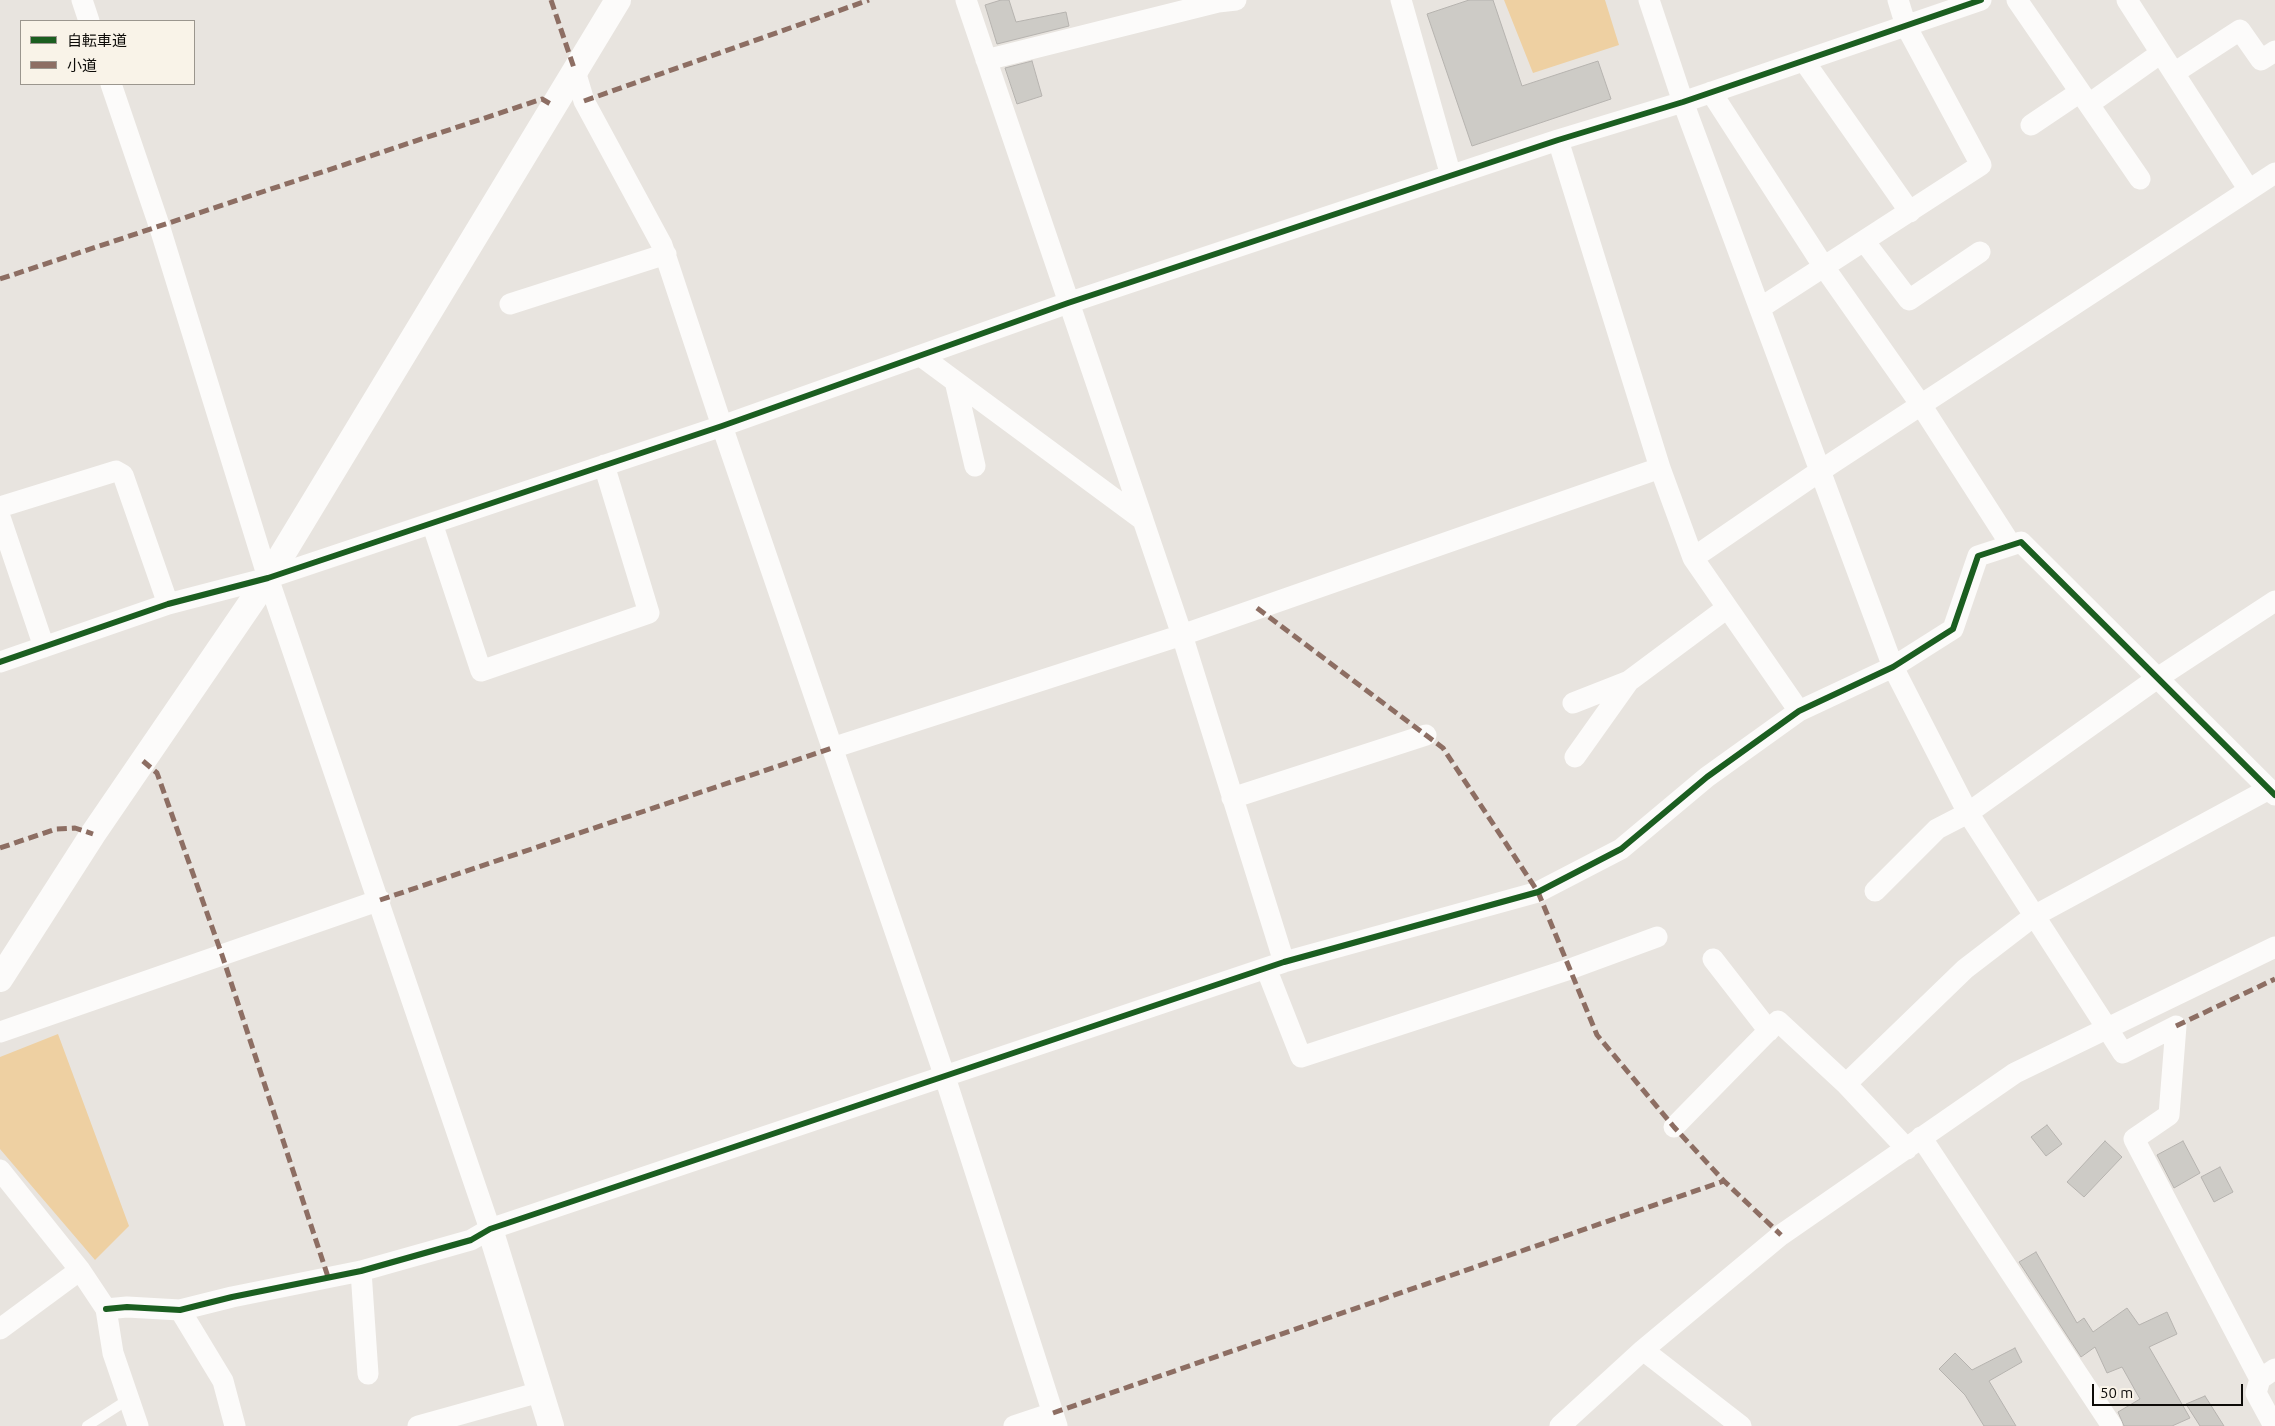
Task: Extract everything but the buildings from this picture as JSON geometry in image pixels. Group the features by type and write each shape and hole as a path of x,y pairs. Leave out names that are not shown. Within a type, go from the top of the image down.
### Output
{"street":[{"path":"82,0 89,20"},
{"path":"0,979 93,834 268,578 618,0"},
{"path":"966,0 1182,635 1232,798 1301,1057 1570,969 1657,937"},
{"path":"986,60 1172,6 1236,0"},
{"path":"1401,0 1451,176"},
{"path":"1649,0 1683,102 1893,667 1968,813 2105,1028 2123,1053 2176,1026 2169,1115 2134,1139 2267,1374 2256,1393 2274,1426"},
{"path":"1760,308 1982,166 1906,26 1898,0"},
{"path":"0,662 168,604 268,578 722,426 1068,303 1558,140 1683,102 1982,0"},
{"path":"2017,0 2140,179"},
{"path":"2127,0 2249,190"},
{"path":"2174,73 2240,30 2260,60 2275,51"},
{"path":"2031,125 2084,98 2161,53"},
{"path":"1804,61 1910,212"},
{"path":"574,71 584,102 666,254 722,426 944,1074 1055,1420 1014,1426"},
{"path":"110,85 159,225 268,578 380,900 490,1229 551,1426"},
{"path":"1711,92 1824,267 1921,405 2011,545"},
{"path":"1558,140 1660,468 1693,558 1799,711"},
{"path":"1693,558 1820,471 2275,173"},
{"path":"1864,241 1909,300 1980,252"},
{"path":"510,304 666,254"},
{"path":"921,356 1143,520"},
{"path":"955,381 975,466"},
{"path":"432,523 481,671 649,612 604,465"},
{"path":"832,748 1182,635 1660,468"},
{"path":"0,507 116,471 123,475 168,604"},
{"path":"0,517 7,560 44,647"},
{"path":"106,1309 127,1307 180,1310 232,1297 361,1271 471,1240 490,1229 944,1074 1275,965 1538,892 1622,848 1707,777 1799,711 1893,667 1953,629 1978,556 2021,542 2272,792 2034,916 1965,969 1846,1084"},
{"path":"1875,891 1937,829 1968,813 2156,678 2275,601"},
{"path":"1573,702 1629,681 1727,608"},
{"path":"1575,757 1629,681"},
{"path":"1232,798 1426,735"},
{"path":"0,1032 380,900"},
{"path":"1560,1426 1643,1350 1781,1235 2015,1073 2275,947"},
{"path":"1713,960 1769,1031"},
{"path":"1674,1128 1778,1021 1914,1143 2112,1426"},
{"path":"0,1170 80,1270 106,1309 113,1352 138,1426"},
{"path":"0,1329 80,1270"},
{"path":"361,1271 368,1374"},
{"path":"180,1310 223,1381 235,1426"},
{"path":"1643,1350 1741,1426"},
{"path":"418,1426 540,1392"}],"lane":[{"path":"87,1426 128,1399"}],"shaded area":[{"path":"1504,0 1605,0 1619,45 1533,73"},
{"path":"58,1034 129,1226 95,1260 0,1149 0,1057"}],"marked path":[{"path":"551,0 575,71"},
{"path":"584,101 869,0"},
{"path":"0,279 542,99 554,106"},
{"path":"1257,608 1443,748 1538,892 1597,1035 1674,1127 1724,1181 1781,1235"},
{"path":"380,900 832,748"},
{"path":"143,761 157,773 222,955 328,1277"},
{"path":"0,848 56,829 75,828 93,834"},
{"path":"2176,1026 2275,979"},
{"path":"1053,1413 1724,1181"}],"cycle path":[{"path":"0,662 168,604 268,578 722,426 1068,303 1558,140 1683,102 1981,0"},
{"path":"106,1309 127,1307 180,1310 232,1297 361,1271 471,1240 490,1229 1284,962 1538,892 1621,849 1707,777 1799,711 1893,667 1953,629 1978,556 2021,542 2275,795"}]}
